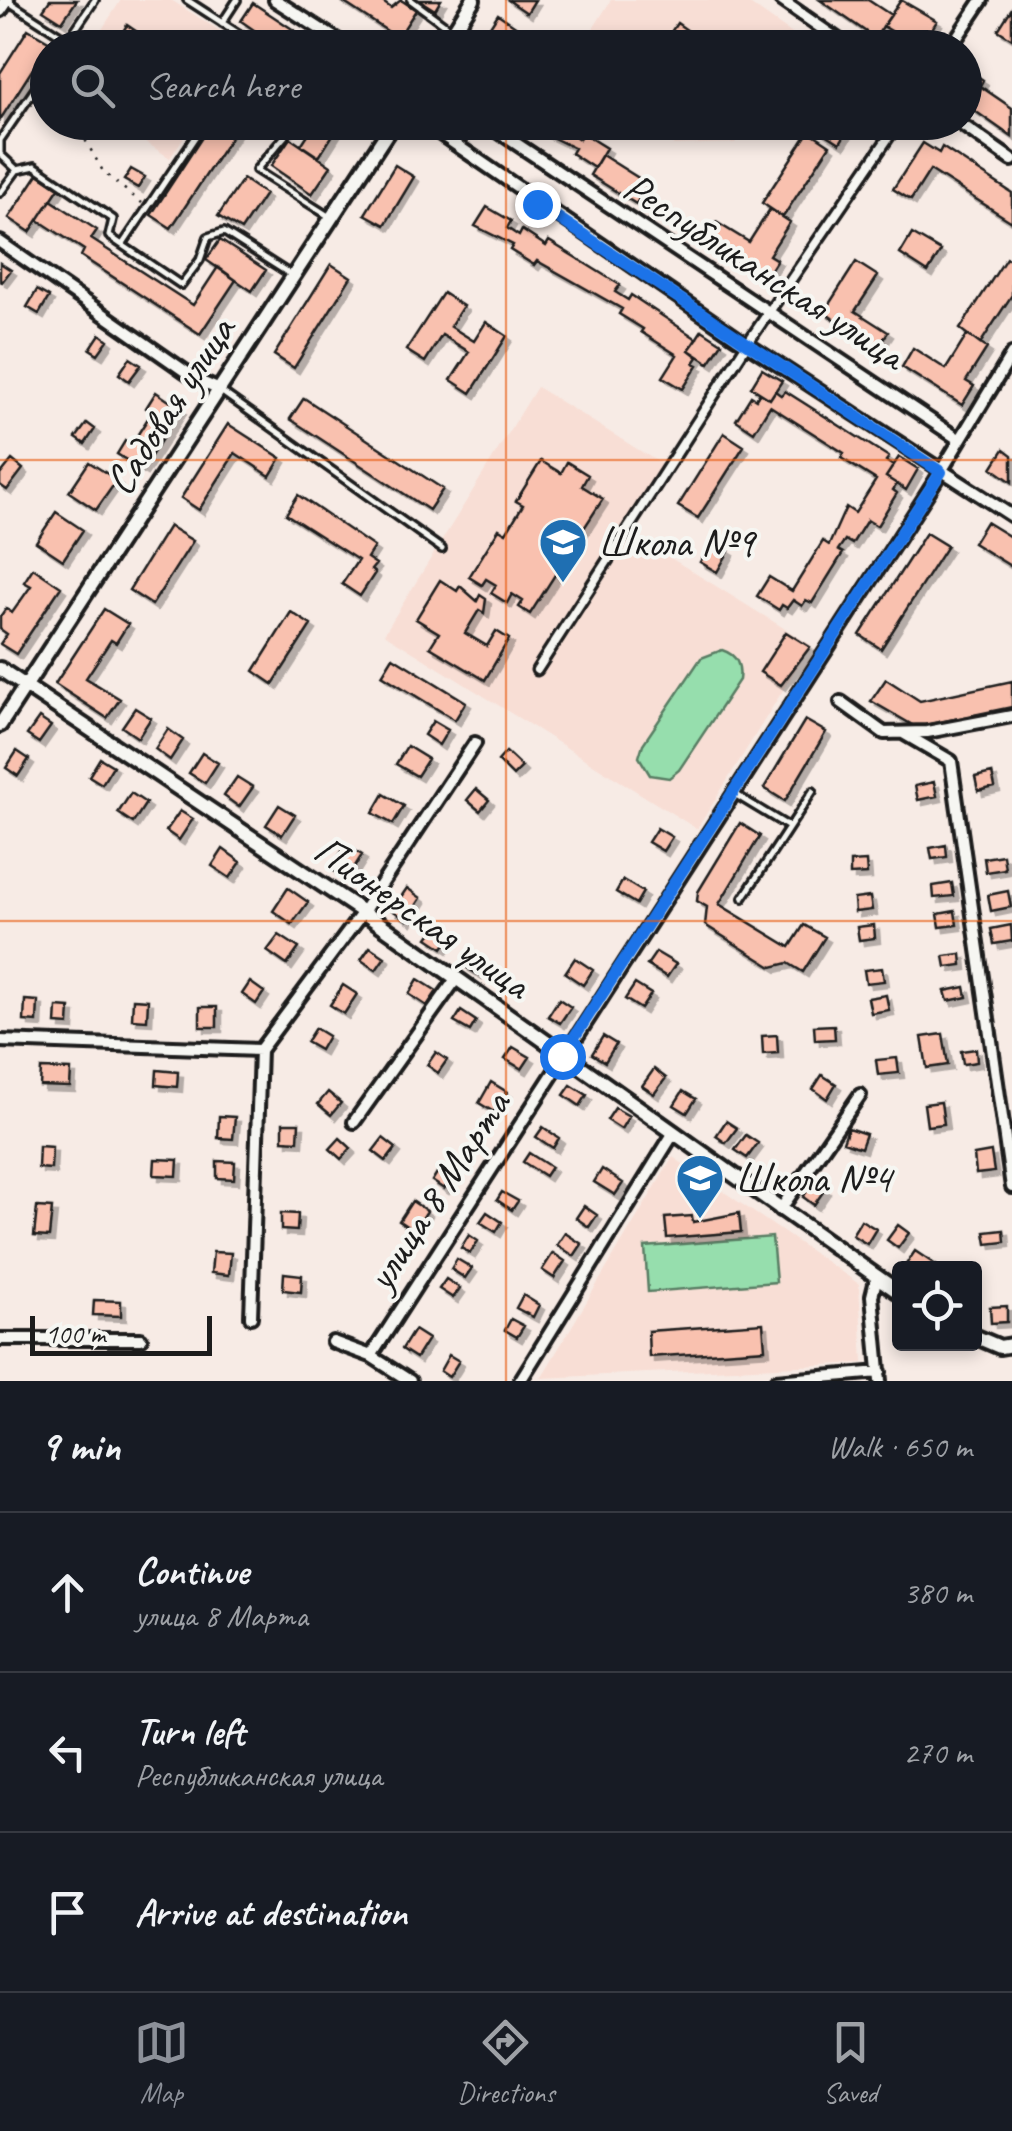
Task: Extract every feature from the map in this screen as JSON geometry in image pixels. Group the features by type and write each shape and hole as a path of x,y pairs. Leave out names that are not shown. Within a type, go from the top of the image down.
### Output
{"street":[{"path":"0,10 7,0"},
{"path":"275,0 322,30"},
{"path":"454,30 473,0"},
{"path":"780,0 824,30"},
{"path":"962,30 982,0"},
{"path":"982,139 1012,160"},
{"name":"Садовая улица","path":"0,725 382,140"},
{"name":"Республиканская улица","path":"449,140 747,344 1012,516"},
{"name":"Республиканская улица","path":"511,140 960,440"},
{"path":"537,670 747,344 887,140"},
{"path":"0,242 200,381 220,390"},
{"name":"улица 8 Марта","path":"371,1356 941,472 1012,354"},
{"name":"Пионерская улица","path":"0,669 363,912 892,1289"},
{"path":"841,702 884,732 927,732 1012,716"},
{"path":"903,732 951,761 1012,1187"},
{"path":"251,1317 260,1050 363,912 475,743"},
{"path":"354,1122 456,979"},
{"path":"0,1041 260,1050"},
{"path":"780,1210 860,1095"},
{"path":"520,1381 673,1134"},
{"path":"776,1381 880,1376 872,1296 876,1280"},
{"path":"0,1338 140,1339"},
{"path":"982,1339 1000,1347 1012,1345"},
{"path":"332,1342 371,1356 410,1381"}],"lane":[{"path":"7,0 53,30"},
{"path":"74,30 94,0"},
{"path":"187,0 232,30"},
{"path":"222,23 237,0"},
{"path":"411,0 452,30"},
{"path":"17,170 0,154 0,140 30,96"},
{"path":"122,245 193,140"},
{"path":"282,140 256,170 332,218"},
{"path":"0,193 17,170 35,166 113,219 109,236 182,285 200,260 208,236 224,232 294,277"},
{"path":"220,390 442,550"},
{"path":"743,898 813,790"},
{"path":"733,793 790,827"}],"path":[{"path":"85,140 104,173 148,207"}],"shaded area":[{"path":"121,0 171,0 219,30 102,30"},
{"path":"611,0 744,0 787,30 592,30"},
{"path":"142,140 182,140 170,158"},
{"path":"667,140 737,140 735,143 674,145"},
{"name":"Школа №9","path":"537,387 671,470 632,534 811,645 697,829 384,634"},
{"name":"Школа №4","path":"673,1157 859,1284 863,1363 541,1378"}],"green space":[{"path":"722,650 737,661 739,680 679,770 669,778 650,775 639,757 643,744 701,658"},
{"path":"772,1237 776,1282 648,1292 645,1247"}],"building":[{"path":"50,0 77,0 62,22 43,10"},
{"path":"340,0 380,0 391,8 401,0 416,10 403,30 386,30"},
{"path":"419,0 441,0 435,10"},
{"path":"508,0 535,0 527,13"},
{"path":"820,0 868,0 891,15 881,30 863,30"},
{"path":"901,0 937,21 931,30 890,30 883,26"},
{"path":"253,3 294,30 254,30 241,21"},
{"path":"1012,8 1012,39 998,30"},
{"path":"498,14 517,27 515,30 488,30"},
{"path":"30,30 30,73 0,120 0,73"},
{"path":"982,87 1012,108 1012,137 982,116"},
{"path":"200,140 229,140 171,228 151,215"},
{"path":"289,140 293,140 331,166 312,194 271,166"},
{"path":"304,140 330,140 319,157 301,145"},
{"path":"558,140 593,140 606,148 594,168 571,153 574,148"},
{"path":"803,140 822,140 830,145 783,217 762,203"},
{"path":"923,143 939,153 942,147 1012,193 1012,222 930,170 911,200 893,189"},
{"path":"602,155 648,184 636,204 590,175"},
{"path":"395,165 414,177 385,225 365,214"},
{"path":"131,169 145,177 138,188 124,180"},
{"path":"38,174 59,188 30,232 9,218"},
{"path":"243,179 265,194 241,230 218,216"},
{"path":"51,200 97,230 91,239 193,305 218,267 236,280 200,334 81,256 84,250 38,220"},
{"path":"487,207 511,221 507,228 519,236 522,230 546,246 549,241 620,285 615,292 628,300 631,295 697,339 689,350 698,357 694,363 698,365 683,389 663,377 677,355 619,314 622,309 537,261 534,265 510,250 513,245 475,226"},
{"path":"770,209 790,222 769,255 777,260 765,279 704,241 716,222 749,242"},
{"path":"912,234 941,251 928,272 900,254"},
{"path":"220,240 266,270 252,291 206,260"},
{"path":"1006,258 1012,261 1012,295 980,344 960,329"},
{"path":"856,262 878,276 855,311 888,332 876,350 824,312"},
{"path":"0,263 11,270 2,282 0,281"},
{"path":"331,264 351,277 294,368 274,355"},
{"path":"37,290 49,297 39,314 27,307"},
{"path":"443,293 463,306 450,326 474,341 486,322 507,336 471,393 451,380 469,352 442,335 425,362 406,350"},
{"path":"702,330 722,343 709,363 689,350"},
{"path":"100,334 108,340 98,354 90,349"},
{"path":"967,335 987,348 966,381 974,386 962,405 902,367 913,348 946,369"},
{"path":"130,358 141,365 129,381 119,374"},
{"path":"762,369 782,381 770,399 751,387"},
{"path":"775,391 782,396 785,391 889,457 886,461 893,466 886,477 897,484 893,490 897,493 877,526 867,520 852,544 845,540 838,550 843,553 812,603 806,600 802,606 793,600 787,608 782,605 779,610 757,596 769,577 792,591 823,541 829,545 846,507 855,513 876,480 841,458 844,453 770,406 754,432 736,420 751,396 756,399 760,393 770,399"},
{"path":"156,392 181,409 142,470 117,454 125,441 131,445 152,412 146,408"},
{"path":"304,398 443,489 429,510 290,419"},
{"path":"87,423 95,429 85,444 76,438"},
{"path":"228,424 281,458 270,476 235,453 199,510 181,498"},
{"path":"724,433 744,446 698,518 678,506"},
{"path":"1004,449 1012,455 1012,482 992,468"},
{"path":"899,457 918,469 906,490 886,477"},
{"path":"12,460 23,469 7,490 0,485 0,475"},
{"path":"541,461 561,473 567,462 588,475 582,486 603,499 577,539 569,534 552,562 560,567 530,614 519,607 523,601 512,594 507,603 491,593 496,585 486,579 482,585 469,577 499,529 506,533 523,505 516,501"},
{"path":"89,462 117,480 96,510 69,492"},
{"path":"298,495 374,547 367,558 376,564 371,570 375,573 360,596 342,584 358,560 286,514"},
{"path":"56,512 83,530 63,560 36,542"},
{"path":"986,522 1012,538 1012,567 973,543"},
{"path":"169,526 193,541 152,605 129,590"},
{"path":"926,533 947,546 881,649 860,635"},
{"path":"713,541 729,551 717,572 700,562"},
{"path":"33,568 61,587 16,654 0,644 7,634 0,629 0,617 6,608 12,613 31,586 24,582"},
{"path":"440,580 457,591 460,586 477,601 480,595 486,599 484,613 479,610 465,633 487,646 496,631 509,639 485,680 430,647 439,633 416,619"},
{"path":"104,609 128,624 116,643 111,640 86,678 120,699 107,718 55,684"},
{"path":"291,612 311,625 273,684 254,671"},
{"path":"786,632 810,647 781,685 760,672"},
{"path":"393,657 466,702 455,720 382,675"},
{"path":"886,679 920,701 1012,681 1012,707 916,727 871,701"},
{"path":"135,708 151,718 138,738 122,727"},
{"path":"39,718 51,726 39,743 27,735"},
{"path":"805,720 826,732 785,801 764,788"},
{"path":"433,721 448,730 439,745 424,735"},
{"path":"168,729 183,740 170,760 155,749"},
{"path":"407,746 428,759 417,776 396,764"},
{"path":"17,751 29,759 18,776 6,768"},
{"path":"506,752 522,767 513,776 498,761"},
{"path":"202,753 218,763 205,783 189,773"},
{"path":"100,758 113,766 102,784 89,776"},
{"path":"992,773 995,787 978,791 975,777"},
{"path":"237,777 253,787 239,807 224,796"},
{"path":"934,782 937,796 918,800 915,786"},
{"path":"476,789 489,800 480,811 467,800"},
{"path":"131,793 146,803 133,823 118,813"},
{"path":"384,794 404,806 393,824 373,813"},
{"path":"279,805 295,815 282,835 266,825"},
{"path":"180,811 193,819 179,840 166,831"},
{"path":"740,823 760,836 719,904 790,947 804,925 825,937 803,972 788,963 772,967 705,925 707,907 697,901 698,892"},
{"path":"657,828 672,837 663,851 648,842"},
{"path":"346,845 362,855 347,879 331,869"},
{"path":"946,845 947,857 932,859 930,848"},
{"path":"223,849 241,862 230,878 212,866"},
{"path":"1003,855 1005,869 986,872 984,858"},
{"path":"866,861 867,874 850,875 850,862"},
{"path":"623,880 643,892 636,904 616,892"},
{"path":"952,883 954,896 934,898 933,886"},
{"path":"288,888 308,902 292,924 273,911"},
{"path":"407,888 421,898 407,920 392,910"},
{"path":"1008,891 1011,907 991,911 988,895"},
{"path":"870,897 872,910 855,912 854,899"},
{"path":"955,911 957,925 940,927 938,914"},
{"path":"439,923 453,933 443,948 428,938"},
{"path":"874,925 875,938 859,940 857,927"},
{"path":"1011,925 1012,941 994,944 991,929"},
{"path":"279,935 299,948 287,965 267,951"},
{"path":"370,947 385,957 376,970 361,960"},
{"path":"473,952 485,960 477,974 464,966"},
{"path":"656,952 676,964 667,977 647,965"},
{"path":"961,954 962,965 946,967 944,956"},
{"path":"575,958 593,970 583,985 565,973"},
{"path":"882,968 884,981 866,983 864,970"},
{"path":"418,979 437,991 427,1006 409,994"},
{"path":"250,982 264,992 256,1004 242,994"},
{"path":"635,984 651,994 641,1009 625,999"},
{"path":"343,985 357,994 344,1014 330,1005"},
{"path":"965,987 967,997 948,1001 945,991"},
{"path":"886,995 889,1010 871,1013 868,998"},
{"path":"133,999 148,1000 147,1020 132,1019"},
{"path":"559,999 571,1007 560,1023 548,1016"},
{"path":"25,1000 38,1001 37,1022 24,1021"},
{"path":"57,1007 70,1008 69,1025 56,1024"},
{"path":"200,1007 217,1007 217,1027 200,1027"},
{"path":"461,1011 476,1021 470,1031 454,1022"},
{"path":"834,1025 835,1039 815,1040 814,1026"},
{"path":"315,1028 328,1036 320,1050 306,1042"},
{"path":"943,1034 948,1065 927,1068 922,1037"},
{"path":"777,1035 778,1053 763,1054 762,1036"},
{"path":"603,1036 616,1044 605,1062 592,1054"},
{"path":"513,1047 530,1057 522,1069 505,1059"},
{"path":"976,1049 977,1062 963,1064 961,1051"},
{"path":"436,1052 447,1060 438,1073 427,1065"},
{"path":"897,1058 899,1073 878,1075 876,1060"},
{"path":"41,1069 71,1070 70,1087 40,1086"},
{"path":"654,1069 666,1078 654,1094 642,1086"},
{"path":"157,1070 178,1072 177,1087 156,1085"},
{"path":"822,1075 836,1084 827,1099 813,1089"},
{"path":"491,1082 507,1092 494,1112 479,1103"},
{"path":"571,1085 587,1095 580,1106 564,1095"},
{"path":"683,1091 696,1099 687,1113 674,1105"},
{"path":"328,1092 341,1103 331,1115 318,1104"},
{"path":"941,1102 944,1124 927,1126 924,1104"},
{"path":"615,1108 629,1116 621,1129 607,1120"},
{"path":"219,1116 235,1117 233,1139 218,1138"},
{"path":"726,1121 737,1128 726,1143 716,1136"},
{"path":"283,1123 299,1123 298,1141 283,1140"},
{"path":"543,1127 559,1138 553,1148 536,1137"},
{"path":"848,1128 866,1134 861,1148 843,1142"},
{"path":"746,1135 758,1143 747,1158 735,1150"},
{"path":"340,1138 351,1148 341,1159 330,1149"},
{"path":"383,1138 396,1148 386,1161 373,1151"},
{"path":"39,1146 52,1147 51,1169 38,1168"},
{"path":"991,1152 994,1172 976,1174 974,1155"},
{"path":"529,1153 551,1167 545,1176 523,1162"},
{"path":"155,1159 178,1160 177,1176 154,1175"},
{"path":"217,1161 235,1162 234,1179 217,1178"},
{"path":"440,1168 453,1176 444,1189 432,1181"},
{"path":"602,1169 623,1183 615,1195 594,1182"},
{"path":"814,1181 825,1189 814,1205 803,1197"},
{"path":"502,1192 518,1201 512,1210 497,1200"},
{"path":"412,1201 427,1211 414,1231 399,1221"},
{"path":"584,1206 597,1215 589,1227 576,1218"},
{"path":"37,1207 52,1208 49,1237 34,1236"},
{"path":"487,1212 502,1222 496,1232 480,1222"},
{"path":"281,1213 298,1214 297,1231 281,1230"},
{"path":"739,1213 741,1232 667,1238 665,1218 692,1216 693,1222"},
{"path":"861,1220 876,1229 867,1244 852,1235"},
{"path":"898,1225 909,1233 898,1248 887,1240"},
{"path":"1004,1230 1005,1242 987,1244 985,1232"},
{"path":"565,1233 582,1244 574,1256 557,1245"},
{"path":"469,1235 478,1241 470,1253 461,1248"},
{"path":"915,1251 930,1261 908,1261"},
{"path":"213,1252 231,1253 229,1275 211,1273"},
{"path":"553,1253 565,1261 554,1278 542,1270"},
{"path":"457,1259 472,1268 465,1278 451,1269"},
{"path":"284,1273 302,1275 301,1292 283,1290"},
{"path":"446,1279 460,1288 453,1298 439,1289"},
{"path":"523,1295 539,1305 533,1317 516,1308"},
{"path":"94,1300 121,1301 121,1316 93,1315"},
{"path":"1007,1306 1007,1322 991,1323 990,1307"},
{"path":"511,1319 524,1326 517,1337 505,1330"},
{"path":"763,1323 765,1349 649,1357 648,1331"},
{"path":"414,1330 428,1339 416,1358 402,1349"},
{"path":"449,1355 459,1361 449,1377 440,1371"}],"place":[{"name":"Школа №9","path":"563,584"},
{"name":"Школа №4","path":"700,1220"}],"route":[{"path":"537,204 941,472 562,1056"}]}
